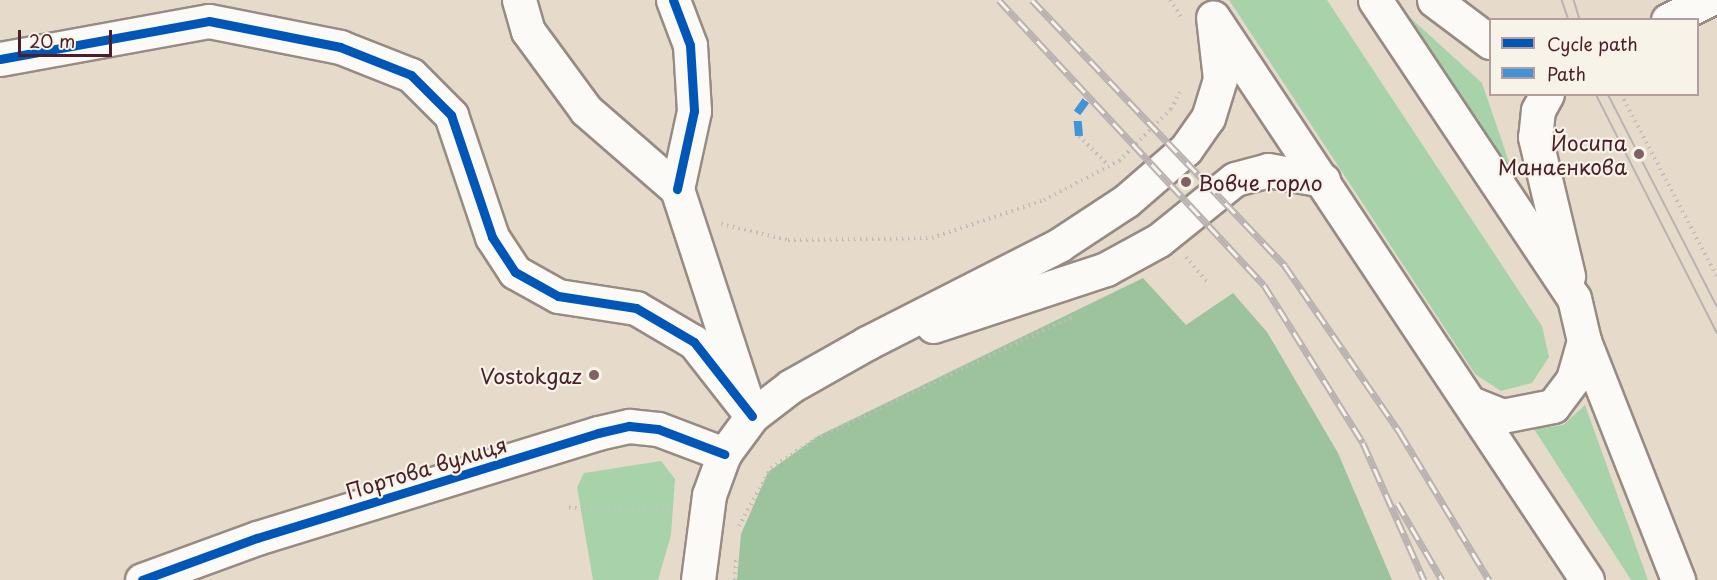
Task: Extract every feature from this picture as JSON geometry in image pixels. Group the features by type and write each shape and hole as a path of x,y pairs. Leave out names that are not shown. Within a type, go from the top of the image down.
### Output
{"main road":[{"path":"519,0 528,31 586,110 681,200"},
{"path":"673,0 690,45 694,111 681,200 752,416"},
{"path":"1375,0 1574,298"},
{"path":"1434,0 1489,41"},
{"path":"1672,18 1708,0"},
{"path":"1200,14 1323,180 1473,404 1587,580"},
{"path":"698,580 706,514 724,454 752,416 791,386 1059,245 1126,201 1186,149 1208,118 1220,79 1200,14"},
{"path":"0,58 209,21 340,47 411,75 452,115 492,237 515,272 558,296 636,308 694,342 752,416"},
{"path":"1546,96 1538,110 1535,136 1584,341 1678,580"},
{"path":"867,344 954,321 1106,269 1159,240 1234,179 1268,170 1323,180"},
{"path":"1473,404 1502,416 1553,406 1573,379 1584,341"},
{"name":"Портова вулиця","path":"142,580 257,538 598,432 629,426 658,429 724,454"}],"path":[{"path":"1170,0 1200,14"},
{"path":"681,200 788,240 932,238 1044,200 1109,166 1171,109 1184,84"},
{"path":"1622,96 1717,277"},
{"path":"1079,136 1109,166"},
{"path":"1183,253 1209,284"},
{"path":"738,537 738,527 771,468 815,439 1078,314"},
{"path":"569,508 706,514 738,527"},
{"path":"735,580 737,548"}],"green space":[{"path":"1229,0 1327,0 1542,326 1549,357 1532,383 1501,391 1475,374"},
{"path":"1392,1 1482,83 1519,191"},
{"path":"1143,278 1186,325 1233,293 1267,332 1338,453 1392,580 737,580 741,534 768,472 818,436"},
{"path":"1585,405 1648,580 1631,580 1534,429 1563,425"},
{"path":"661,461 675,479 671,535 658,580 593,580 577,487 584,473"}],"tram line":[{"path":"1562,0 1568,18"},
{"path":"1574,0 1579,18"},
{"path":"1597,96 1717,333"},
{"path":"1609,96 1717,306"}],"railway":[{"path":"999,0 1264,285 1363,443 1424,580"},
{"path":"1032,0 1285,266 1400,433 1489,580"},
{"path":"1397,503 1442,580"}],"marked path":[{"path":"1079,136 1077,113 1090,95"}],"cycle path":[{"path":"673,0 690,45 694,111 677,189"},
{"path":"0,59 209,21 340,47 411,75 451,115 492,237 515,272 558,296 636,308 694,342 752,416"},
{"path":"142,580 257,538 598,433 629,426 658,429 724,454"}],"place":[{"name":"Йосипа Манаєнкова","path":"1639,154"},
{"name":"Вовче горло","path":"1186,182"},
{"name":"Vostokgaz","path":"594,375"}]}
